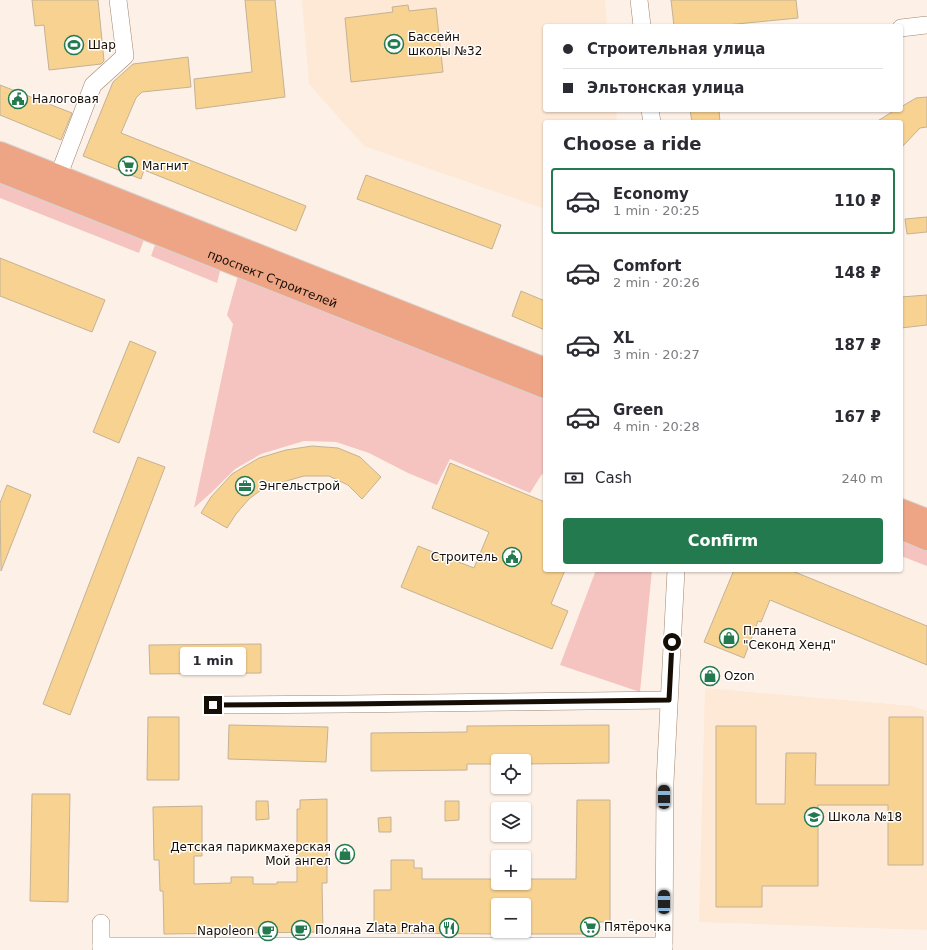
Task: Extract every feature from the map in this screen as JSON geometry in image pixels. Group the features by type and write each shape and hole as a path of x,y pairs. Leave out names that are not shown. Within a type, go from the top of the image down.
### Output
{"main road":[{"name":"проспект Строителей","path":"0,154 543,368"},
{"name":"проспект Строителей","path":"0,171 543,386"},
{"path":"903,511 927,520"},
{"path":"903,529 927,539"}],"street":[{"path":"58,177 93,85 125,56 118,0"},
{"path":"639,0 642,24"},
{"path":"903,28 927,25"},
{"path":"102,923 101,948 664,948 664,782 676,572"},
{"path":"213,705 669,700"}],"shaded area":[{"path":"302,0 605,0 607,24 543,24 543,112 616,112 617,120 543,120 543,208 364,146 309,84"},
{"path":"0,179 145,237 139,253 0,198"},
{"path":"156,242 221,267 217,283 151,256"},
{"path":"238,276 543,395 543,475 542,474 530,493 450,459 437,485 408,473 369,453 336,442 304,441 261,454 235,469 194,508 233,324 227,315"},
{"path":"903,537 927,546 927,566 903,557"},
{"path":"595,572 652,572 640,692 560,665"},
{"name":"Школа №18","path":"705,688 912,706 927,711 927,930 699,922"}],"building":[{"name":"Шар","path":"32,0 98,0 104,61 101,64 49,70 44,25 35,26"},
{"path":"245,0 275,0 285,97 196,109 194,79 252,72"},
{"path":"671,0 796,0 798,18 736,24 674,24"},
{"name":"Бассейн школы №32","path":"408,5 409,11 436,8 443,72 351,82 345,18 393,12 392,7"},
{"path":"188,57 191,87 142,92 136,98 121,133 306,206 296,231 144,170 141,179 83,156 113,82 133,64"},
{"name":"Налоговая","path":"0,85 72,113 61,140 0,115"},
{"path":"927,97 927,127 920,128 903,146 903,120 879,120 892,112 903,112 903,106 916,98"},
{"path":"690,112 719,112 720,120 692,120"},
{"path":"366,175 501,225 492,249 357,199"},
{"path":"927,217 927,232 907,234 905,219"},
{"path":"0,258 105,300 92,332 0,296"},
{"path":"521,291 543,300 543,329 512,316"},
{"path":"927,295 927,325 903,328 903,297"},
{"path":"130,341 156,352 119,443 93,432"},
{"name":"Энгельстрой","path":"312,446 338,448 360,457 381,477 362,499 348,485 329,476 304,476 265,487 249,499 236,514 227,528 201,513 211,497 232,474 259,458 286,450"},
{"path":"138,457 165,467 70,715 43,704"},
{"name":"Строитель","path":"450,463 543,501 543,572 564,572 551,604 568,611 552,649 401,587 418,546 474,568 489,532 432,508"},
{"path":"7,485 31,495 1,571 0,503"},
{"path":"733,572 795,572 927,626 927,665 770,600 761,622 758,621 744,658 704,642"},
{"path":"261,644 261,673 150,674 149,645"},
{"path":"148,717 179,717 179,780 147,780"},
{"path":"889,717 923,717 923,865 888,865 888,805 818,805 818,886 762,886 762,907 716,907 716,726 756,726 756,804 785,804 786,753 816,753 815,785 889,785"},
{"path":"229,725 328,727 326,762 228,759"},
{"path":"609,725 609,763 531,764 531,754 491,754 491,764 467,764 467,770 371,771 371,733 467,732 467,726"},
{"path":"32,794 70,794 68,902 30,901"},
{"path":"327,799 327,883 322,883 323,932 164,934 163,891 160,891 159,860 154,860 153,807 202,806 202,856 194,856 194,884 231,883 231,877 253,877 253,884 277,884 277,882 297,882 297,809 300,809 300,800"},
{"path":"577,800 610,800 610,922 598,922 598,934 531,934 531,898 491,898 491,934 374,933 374,890 391,890 391,860 414,860 414,868 422,868 422,879 491,879 491,890 531,890 531,879 576,879"},
{"path":"256,801 268,801 269,819 256,820"},
{"path":"445,801 459,801 459,820 445,821"},
{"path":"391,817 391,832 379,832 378,818"}],"place":[{"name":"Бассейн школы №32","path":"394,44"},
{"name":"Шар","path":"74,45"},
{"name":"Налоговая","path":"18,99"},
{"name":"Магнит","path":"128,166"},
{"name":"Энгельстрой","path":"245,486"},
{"name":"Строитель","path":"512,557"},
{"name":"Планета \"Секонд Хенд\"","path":"729,638"},
{"name":"Ozon","path":"710,676"},
{"name":"Школа №18","path":"814,817"},
{"name":"Детская парикмахерская Мой ангел","path":"345,854"},
{"name":"Пятёрочка","path":"590,927"},
{"name":"Zlata Praha","path":"449,928"},
{"name":"Поляна","path":"301,930"},
{"name":"Napoleon","path":"268,931"}],"route":[{"path":"213,705 669,700 672,642"}]}
